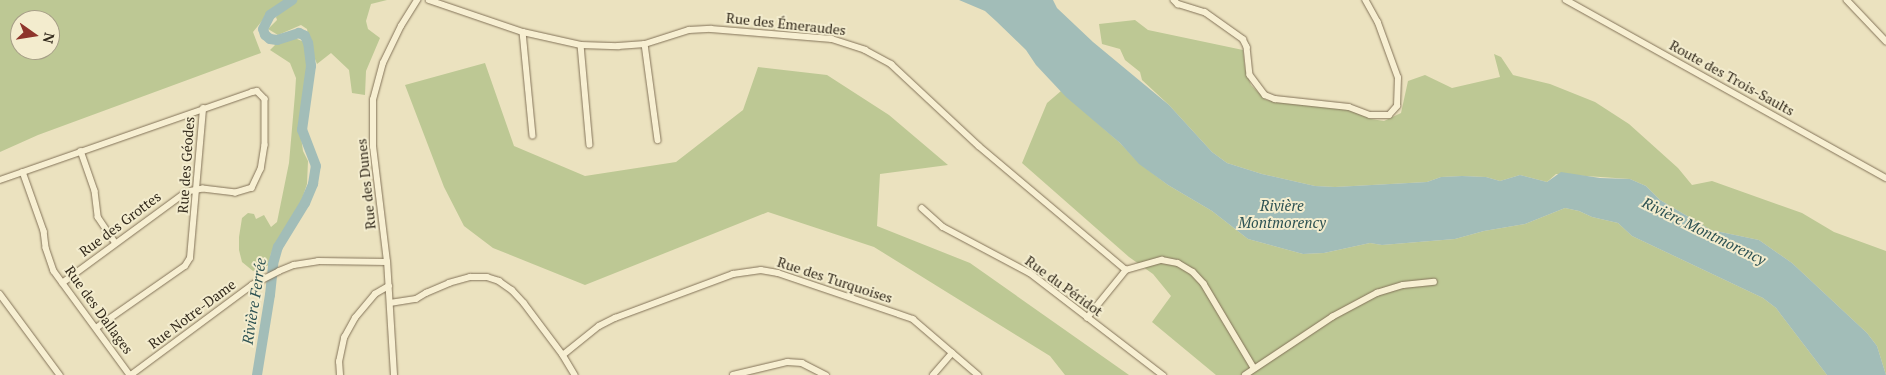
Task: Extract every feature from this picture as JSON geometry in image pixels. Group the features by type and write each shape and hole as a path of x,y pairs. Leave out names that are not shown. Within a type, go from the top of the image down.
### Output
{"street":[{"name":"Rue des Dunes","path":"394,375 387,262 373,148 373,100 383,63 401,26 417,0"},
{"name":"Rue des Émeraudes","path":"429,0 523,32 581,45 618,46 646,44 690,30 710,29 832,39 865,50 891,64 979,146 1126,270"},
{"path":"1174,0 1178,4 1205,12 1243,39 1250,75 1256,87 1264,94 1275,99 1349,107 1370,115 1389,115 1397,106 1398,78 1378,23 1366,0"},
{"name":"Route des Trois-Saults","path":"1566,0 1886,178"},
{"path":"1847,0 1886,41"},
{"path":"523,32 533,136"},
{"path":"646,44 658,140"},
{"path":"581,45 590,145"},
{"path":"195,189 236,193 252,188 261,170 265,145 265,99 257,92 203,109"},
{"name":"Rue des Géodes","path":"0,180 203,109 195,189 192,250 185,266 96,328"},
{"path":"81,151 95,191 98,217 115,242"},
{"name":"Rue des Dallages","path":"23,172 44,231 49,258 62,283 131,375"},
{"name":"Rue des Grottes","path":"62,283 176,198 195,189"},
{"name":"Rue du Péridot","path":"922,208 943,227 1030,273 1163,375"},
{"path":"1087,318 1126,270 1162,260 1178,263 1193,272 1213,296 1254,368"},
{"name":"Rue Notre-Dame","path":"131,375 252,285 279,271 294,265 318,261 387,262"},
{"name":"Rue des Turquoises","path":"563,355 599,326 615,318 733,274 761,270 778,273 913,319 978,375"},
{"path":"390,303 416,299 426,293 470,277 487,277 512,290 563,355 575,375"},
{"path":"1245,375 1332,317 1377,293 1403,285 1434,282"},
{"path":"340,375 339,362 344,338 355,318 370,298 388,286"},
{"path":"0,294 60,375"},
{"path":"933,375 952,353"},
{"path":"733,375 787,362 802,363 826,375"}],"green space":[{"path":"0,0 284,0 266,16 253,32 261,53 38,135 0,152"},
{"path":"294,0 387,0 371,4 366,21 368,29 380,38 366,71 365,95 352,93 349,70 331,53 317,64 311,49 307,29 301,25 278,35 268,29 277,20 276,17"},
{"path":"1135,20 1148,30 1243,50 1245,69 1251,85 1266,100 1350,110 1371,119 1384,121 1401,113 1408,81 1425,75 1452,88 1500,77 1494,54 1501,57 1513,75 1550,84 1595,102 1629,124 1678,168 1692,185 1712,181 1802,213 1834,232 1886,251 1886,375 1877,346 1867,333 1792,263 1759,240 1711,230 1660,200 1646,186 1630,179 1556,174 1547,182 1520,175 1500,181 1486,177 1462,176 1441,177 1427,182 1335,187 1315,186 1262,174 1227,163 1212,152 1169,105 1142,80 1140,72 1125,60 1120,49 1102,44 1099,24"},
{"path":"295,38 304,42 307,54 306,84 299,123 303,151 308,161 307,184 302,199 271,253 269,265 253,271 242,262 239,250 242,218 248,213 254,214 256,219 264,215 271,227 277,222 289,163 295,94 296,78 290,63 270,50 275,45"},
{"path":"485,63 514,146 585,176 676,162 743,110 758,67 827,75 889,115 948,165 880,174 877,226 970,263 1129,375 1065,375 1050,356 874,247 768,212 585,285 493,248 464,226 444,187 405,85"},
{"path":"1061,91 1120,143 1139,163 1168,185 1212,211 1248,239 1303,254 1324,253 1370,243 1382,245 1455,239 1484,231 1525,224 1565,208 1579,211 1592,217 1618,223 1632,236 1763,298 1776,308 1827,375 1216,375 1152,322 1171,296 1153,274 1129,257 1022,163 1047,103"}],"water":[{"name":"Rivière Montmorency","path":"959,0 1053,0 1057,8 1093,42 1169,105 1212,152 1227,163 1262,174 1315,186 1335,187 1427,182 1441,177 1462,176 1486,177 1500,181 1520,175 1547,182 1561,172 1600,178 1630,179 1646,186 1660,200 1711,230 1759,240 1792,263 1867,333 1877,346 1886,375 1827,375 1776,308 1763,298 1632,236 1618,223 1565,208 1525,224 1484,231 1455,239 1382,245 1370,243 1324,253 1303,254 1248,239 1212,211 1168,185 1139,164 1120,143 1066,97 1036,65 1026,50 996,21 985,11"}],"waterway":[{"name":"Rivière Ferrée","path":"257,375 273,264 278,247 305,203 313,184 316,166 302,130 311,66 308,43 305,36 299,33 277,40 270,39 265,35 263,29 270,15 292,0"}]}
